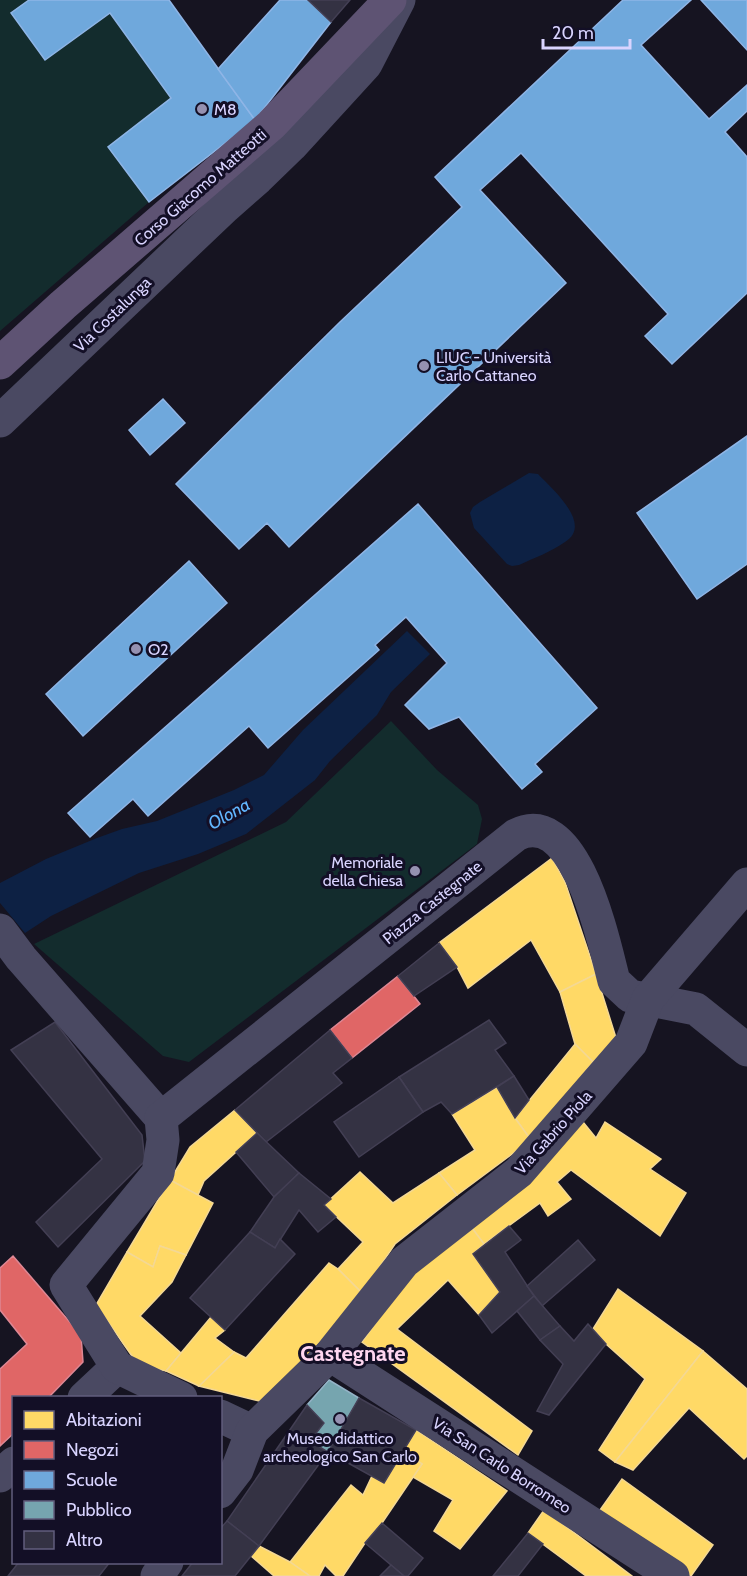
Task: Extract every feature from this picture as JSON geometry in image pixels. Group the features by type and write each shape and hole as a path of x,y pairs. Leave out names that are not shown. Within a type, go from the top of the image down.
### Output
{"main road":[{"name":"Corso Giacomo Matteotti","path":"0,363 63,305 271,125 390,0"}],"street":[{"name":"Via Costalunga","path":"0,421 291,146 366,64 399,0"},
{"name":"Via Costalunga","path":"225,207 271,125"},
{"name":"Piazza Castegnate","path":"161,1118 516,835 526,830 537,829 545,832 564,848 584,882 614,981 630,996 696,1009 747,1050"},
{"name":"Via Gabrio Piola","path":"252,1431 330,1355 404,1262 519,1173 631,1043 648,999 747,884"},
{"path":"0,930 21,958 161,1118 163,1140 158,1173 66,1285 117,1367 177,1396"},
{"name":"Via San Carlo Borromeo","path":"330,1355 673,1576"},
{"path":"86,1396 117,1367"},
{"path":"222,1417 252,1431 237,1470 222,1489"},
{"path":"0,1476 12,1465"},
{"path":"157,1576 166,1564"}],"green space":[{"path":"0,0 29,0 11,13 45,60 110,13 171,98 108,147 149,202 0,331"},
{"path":"391,721 437,770 478,805 482,819 477,844 189,1062 163,1056 34,944 286,822"}],"water":[{"path":"529,473 538,474 560,497 573,516 575,526 573,534 560,546 512,566 507,564 474,528 470,513 473,507 480,502"},
{"name":"Olona","path":"407,631 430,654 391,692 377,715 330,761 315,780 246,834 198,854 139,873 51,916 25,933 0,903 0,883 46,859 122,829 157,821 234,790 264,775 303,730"}],"building: Abitazioni":[{"path":"552,858 565,882 596,974 560,992 531,940 468,988 457,967 439,943"},
{"path":"596,974 617,1041 593,1062 575,1044 560,992"},
{"path":"575,1044 593,1062 531,1140 515,1118"},
{"path":"497,1087 531,1140 457,1195 439,1173 475,1150 452,1114"},
{"path":"235,1110 257,1133 204,1181 198,1195 170,1180 190,1147"},
{"path":"583,1122 596,1138 605,1122 661,1159 650,1169 686,1193 660,1236 571,1170 557,1182 571,1199 548,1216 540,1203 484,1244 469,1224"},
{"path":"360,1172 393,1203 439,1173 457,1195 395,1244 362,1293 338,1269 363,1242 324,1205"},
{"path":"170,1180 213,1203 186,1255 160,1246 153,1267 127,1252"},
{"path":"469,1224 484,1244 473,1254 500,1292 479,1315 448,1280 397,1329 532,1431 518,1455 362,1342 415,1267"},
{"path":"160,1246 186,1255 172,1282 140,1316 181,1353 166,1371 139,1366 96,1305 127,1252 153,1267"},
{"path":"329,1263 362,1293 323,1341 263,1402 199,1386 234,1352 246,1358"},
{"path":"618,1289 703,1351 615,1462 599,1450 645,1379 606,1344 593,1329"},
{"path":"211,1317 225,1330 215,1338 234,1352 199,1386 166,1371"},
{"path":"703,1351 747,1389 747,1456 744,1459 689,1408 633,1470 615,1462"},
{"path":"416,1430 507,1491 460,1549 434,1531 453,1500 413,1477 422,1464 403,1451"},
{"path":"403,1451 422,1464 343,1576 336,1576 325,1565 319,1576 310,1576 290,1562 351,1485 363,1495 372,1476 384,1483"},
{"path":"622,1479 713,1545 691,1576 600,1510"},
{"path":"544,1510 632,1576 586,1576 528,1533"},
{"path":"259,1546 290,1562 310,1576 274,1576 251,1556"}],"building: Negozi":[{"path":"398,976 420,1004 352,1058 330,1030"},
{"path":"13,1256 81,1335 83,1362 50,1396 12,1396 12,1435 0,1446 0,1369 27,1344 0,1310 0,1268"}],"building: Scuole":[{"name":"M8","path":"29,0 169,0 255,120 149,202 108,147 171,98 110,13 45,60 11,13"},
{"path":"280,0 308,0 331,22 255,120 218,69"},
{"path":"623,0 691,0 641,45 709,119 747,85 747,111 725,132 747,157 747,293 672,364 645,336 668,314 521,153 480,190 566,283 289,547 267,523 239,549 176,484 340,322 462,207 435,177"},
{"path":"701,0 747,0 747,50"},
{"path":"163,399 185,423 150,455 129,430"},
{"path":"747,436 747,564 697,599 637,513"},
{"path":"418,504 597,708 535,764 542,772 522,789 459,717 429,729 405,705 447,663 406,617 375,645 379,650 268,748 249,726 148,816 133,799 90,837 68,813"},
{"name":"O2","path":"189,561 227,603 83,736 46,694"}],"building: Pubblico":[{"path":"329,1380 359,1398 328,1452 310,1441 324,1423 307,1405"}],"building: Altro":[{"path":"308,0 350,0 331,22"},
{"path":"439,943 457,967 414,996 398,976"},
{"path":"489,1020 506,1043 495,1050 514,1076 452,1114 441,1102 423,1112 399,1077"},
{"path":"55,1022 142,1135 145,1161 58,1247 36,1222 102,1159 11,1050"},
{"path":"330,1030 352,1058 333,1073 342,1083 266,1142 235,1110"},
{"path":"514,1076 529,1100 515,1118 497,1087"},
{"path":"399,1077 423,1112 359,1157 334,1122"},
{"path":"257,1133 299,1173 274,1197 236,1152"},
{"path":"299,1173 331,1199 324,1205 336,1217 318,1232 299,1210 275,1248 250,1232 274,1197"},
{"path":"509,1226 521,1240 505,1252 534,1296 492,1333 479,1315 500,1292 473,1254"},
{"path":"250,1232 275,1248 280,1239 295,1254 225,1330 190,1298"},
{"path":"578,1240 595,1260 542,1306 527,1286"},
{"path":"534,1296 560,1326 540,1340 517,1311"},
{"path":"588,1324 606,1344 549,1415 537,1411 563,1364 540,1340 560,1326 574,1341"},
{"path":"359,1398 416,1430 384,1483 328,1452"},
{"path":"307,1405 324,1423 310,1441 328,1452 259,1546 227,1521"},
{"path":"227,1521 259,1546 235,1576 182,1576 191,1564 222,1564 222,1527"},
{"path":"382,1523 423,1558 408,1576 404,1576 365,1543"},
{"path":"528,1533 543,1544 518,1576 493,1576"},
{"path":"17,1564 108,1564 99,1576 8,1576"},
{"path":"391,1565 404,1576 380,1576"}],"place":[{"name":"M8","path":"202,109"},
{"name":"LIUC - Università Carlo Cattaneo","path":"424,366"},
{"name":"O2","path":"136,649"},
{"name":"Memoriale della Chiesa","path":"415,871"},
{"name":"Museo didattico archeologico San Carlo","path":"340,1419"}],"district":[{"name":"Castegnate","path":"353,1353"}]}
